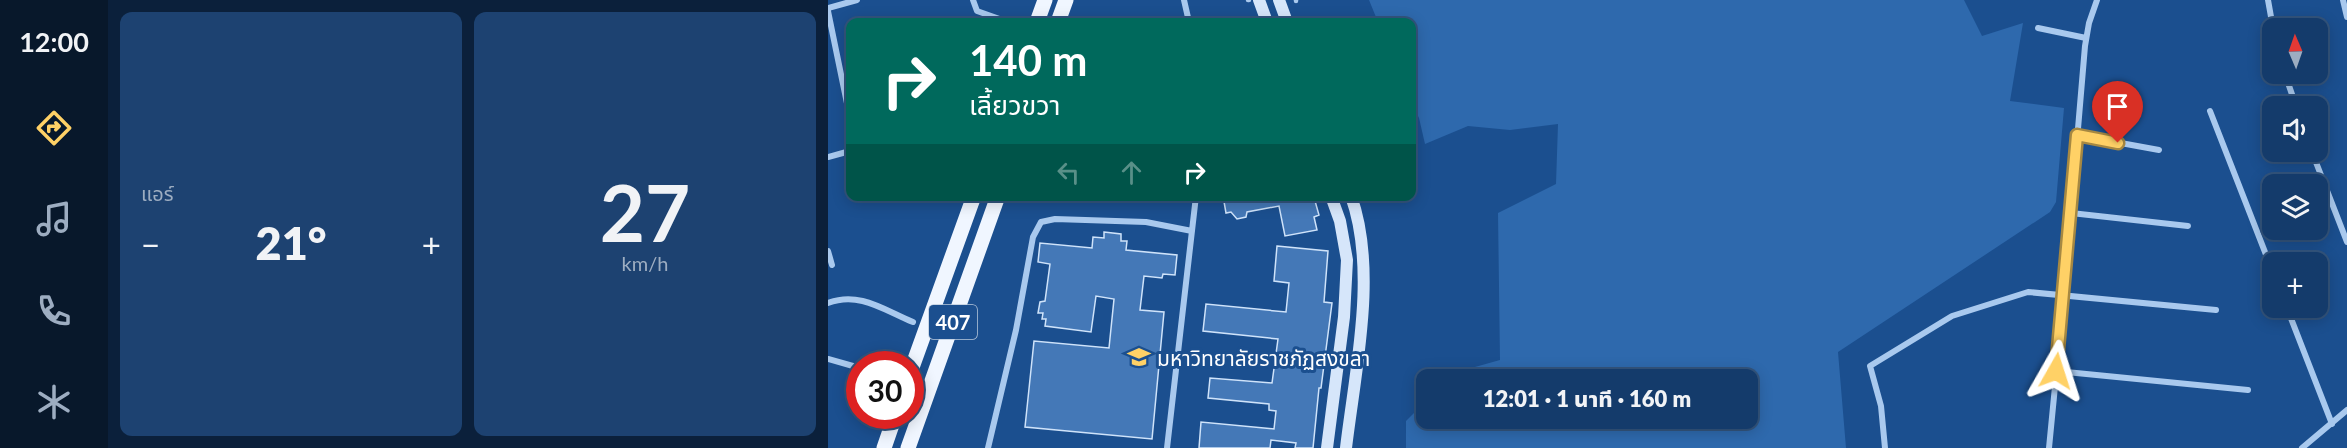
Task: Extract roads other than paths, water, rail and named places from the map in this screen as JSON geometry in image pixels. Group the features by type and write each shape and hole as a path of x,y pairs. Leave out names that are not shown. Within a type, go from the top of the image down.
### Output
{"main road":[{"path":"1038,18 1045,0"},
{"path":"1059,18 1066,0"},
{"path":"1258,0 1265,18"},
{"path":"1279,0 1286,18"},
{"name":"407","path":"918,351 972,201"},
{"name":"407","path":"908,448 996,201"},
{"path":"1327,448 1344,317 1347,260 1340,221 1333,201"},
{"path":"1346,448 1365,266 1352,201"},
{"path":"884,448 891,429"}],"street":[{"path":"846,98 828,10 857,0"},
{"path":"973,0 977,11 997,18"},
{"path":"1184,0 1188,18"},
{"path":"2049,448 2086,38 2097,0"},
{"path":"2268,0 2271,18"},
{"path":"2343,0 2347,17"},
{"path":"2038,28 2086,38"},
{"path":"2210,111 2265,252"},
{"path":"2077,135 2159,150"},
{"path":"828,157 846,152"},
{"path":"2316,162 2347,242"},
{"path":"1167,448 1195,201"},
{"path":"2071,213 2188,226"},
{"path":"988,448 1016,330 1033,237 1041,222 1055,219 1146,222 1192,231"},
{"path":"828,251 832,265"},
{"path":"1885,448 1881,406 1870,366 1952,316 2028,292 2216,310"},
{"path":"828,303 841,298 858,299 912,322"},
{"path":"2291,318 2332,424"},
{"path":"828,359 846,364"},
{"path":"2056,371 2248,390"},
{"path":"2302,448 2347,411"}],"place":[{"name":"มหาวิทยาลัยราชภัฏสงขลา","path":"1139,357"}]}
